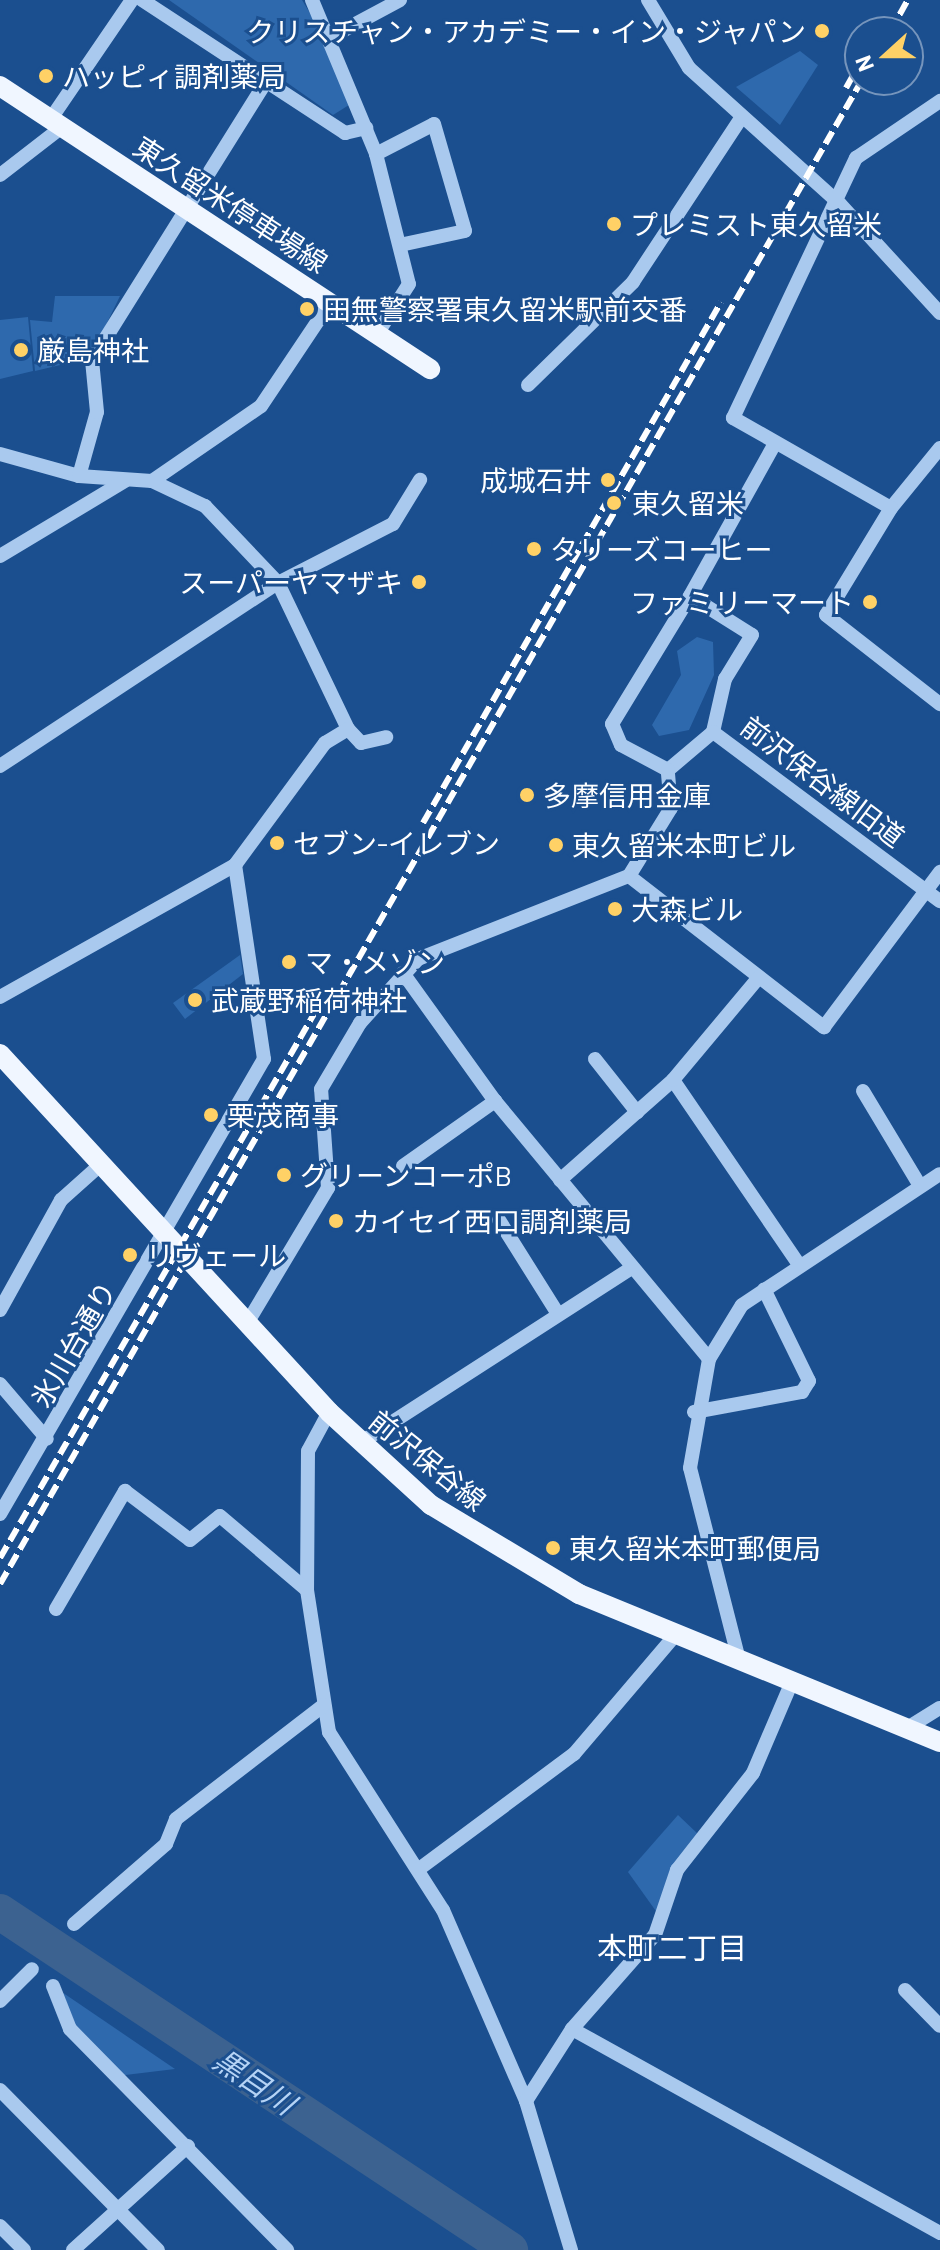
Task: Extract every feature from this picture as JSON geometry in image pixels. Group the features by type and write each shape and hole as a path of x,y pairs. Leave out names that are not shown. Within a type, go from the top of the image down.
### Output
{"main road":[{"name":"東久留米停車場線","path":"0,86 430,369"},
{"name":"前沢保谷線","path":"0,1054 165,1239 360,1443 495,1548 676,1634 793,1679 940,1742"}],"street":[{"path":"0,175 56,123 132,0"},
{"path":"142,0 264,85 345,133 366,128"},
{"path":"312,0 333,36 376,154 409,284 377,334"},
{"path":"333,36 400,0"},
{"path":"648,0 676,55 840,204 940,313"},
{"path":"79,476 97,412 92,360 184,207 264,85"},
{"path":"891,508 733,418 840,204 856,158 940,101"},
{"path":"528,385 633,282 742,117"},
{"path":"376,154 434,124 465,231 400,245"},
{"path":"152,481 250,418 330,303"},
{"path":"668,770 621,745 612,724 690,596 775,443"},
{"path":"940,448 891,508 826,615 940,704"},
{"path":"0,454 79,476 152,481 205,506 278,583 348,729 361,743 386,737"},
{"path":"0,766 278,583 393,524 420,480"},
{"path":"0,556 126,481"},
{"path":"668,770 713,732 725,679 752,635 690,596"},
{"path":"0,997 235,865 325,743 348,729"},
{"name":"前沢保谷線旧道","path":"713,732 940,901"},
{"path":"246,1325 328,1188 321,1089 360,1023 418,959 629,876 671,808 668,770"},
{"name":"氷川台通り","path":"0,1514 165,1239 264,1059 235,865"},
{"path":"629,876 824,1027 940,872"},
{"path":"403,973 495,1101 630,1269 709,1359"},
{"path":"560,1180 673,1080 759,977"},
{"path":"595,1059 637,1112"},
{"path":"673,1080 800,1266"},
{"path":"863,1091 920,1186"},
{"path":"403,1166 495,1101"},
{"path":"0,1310 61,1200 99,1166"},
{"path":"739,1660 690,1468 694,1412 709,1359 742,1305 940,1174"},
{"path":"499,1220 558,1314"},
{"path":"360,1443 630,1269"},
{"path":"694,1412 802,1392 809,1381 764,1289"},
{"path":"0,1384 47,1439"},
{"path":"329,1412 308,1451 307,1590 329,1732 419,1869 526,2101 571,2250"},
{"path":"56,1609 125,1491 190,1540 220,1516 273,1553 307,1590"},
{"path":"419,1869 574,1754 676,1634"},
{"path":"526,2101 572,2029 655,1935 677,1870 753,1773 793,1679"},
{"path":"74,1924 166,1844 176,1819 324,1705"},
{"path":"909,1727 940,1708"},
{"path":"0,2001 32,1969"},
{"path":"53,1986 70,2029 287,2250"},
{"path":"905,1990 940,2026"},
{"path":"572,2029 940,2233"},
{"path":"0,2090 158,2250"},
{"path":"73,2250 188,2146"},
{"path":"0,2226 24,2250"}],"shaded area":[{"path":"169,0 302,0 327,41 349,105 333,115"},
{"path":"800,51 818,65 780,125 736,87"},
{"path":"55,296 120,296 90,358 35,371 30,320 52,322"},
{"path":"28,317 33,371 0,379 0,320"},
{"path":"697,637 713,642 714,675 689,730 659,736 652,725 681,675 677,651"},
{"path":"240,955 243,974 185,1019 173,1003"},
{"path":"678,1815 699,1835 658,1914 628,1872"},
{"path":"53,1986 175,2069 117,2076 70,2029"}],"waterway":[{"name":"黒目川","path":"0,1912 510,2250"}],"railway":[{"path":"899,16 908,0"},
{"path":"0,1584 853,96"},
{"path":"423,823 721,302"},
{"path":"0,1558 318,1007"}],"place":[{"name":"クリスチャン・アカデミー・イン・ジャパン","path":"822,31"},
{"name":"ハッピィ調剤薬局","path":"46,76"},
{"name":"プレミスト東久留米","path":"614,224"},
{"name":"田無警察署東久留米駅前交番","path":"307,309"},
{"name":"厳島神社","path":"21,350"},
{"name":"成城石井","path":"608,480"},
{"name":"東久留米","path":"614,503"},
{"name":"タリーズコーヒー","path":"534,549"},
{"name":"スーパーヤマザキ","path":"419,582"},
{"name":"ファミリーマート","path":"870,602"},
{"name":"多摩信用金庫","path":"527,795"},
{"name":"セブン-イレブン","path":"277,843"},
{"name":"東久留米本町ビル","path":"556,845"},
{"name":"大森ビル","path":"615,909"},
{"name":"マ・メゾン","path":"289,962"},
{"name":"武蔵野稲荷神社","path":"195,1000"},
{"name":"栗茂商事","path":"211,1115"},
{"name":"グリーンコーポB","path":"284,1175"},
{"name":"カイセイ西口調剤薬局","path":"336,1221"},
{"name":"リヴェール","path":"130,1255"},
{"name":"東久留米本町郵便局","path":"553,1548"}],"district":[{"name":"本町二丁目","path":"672,1947"}]}
